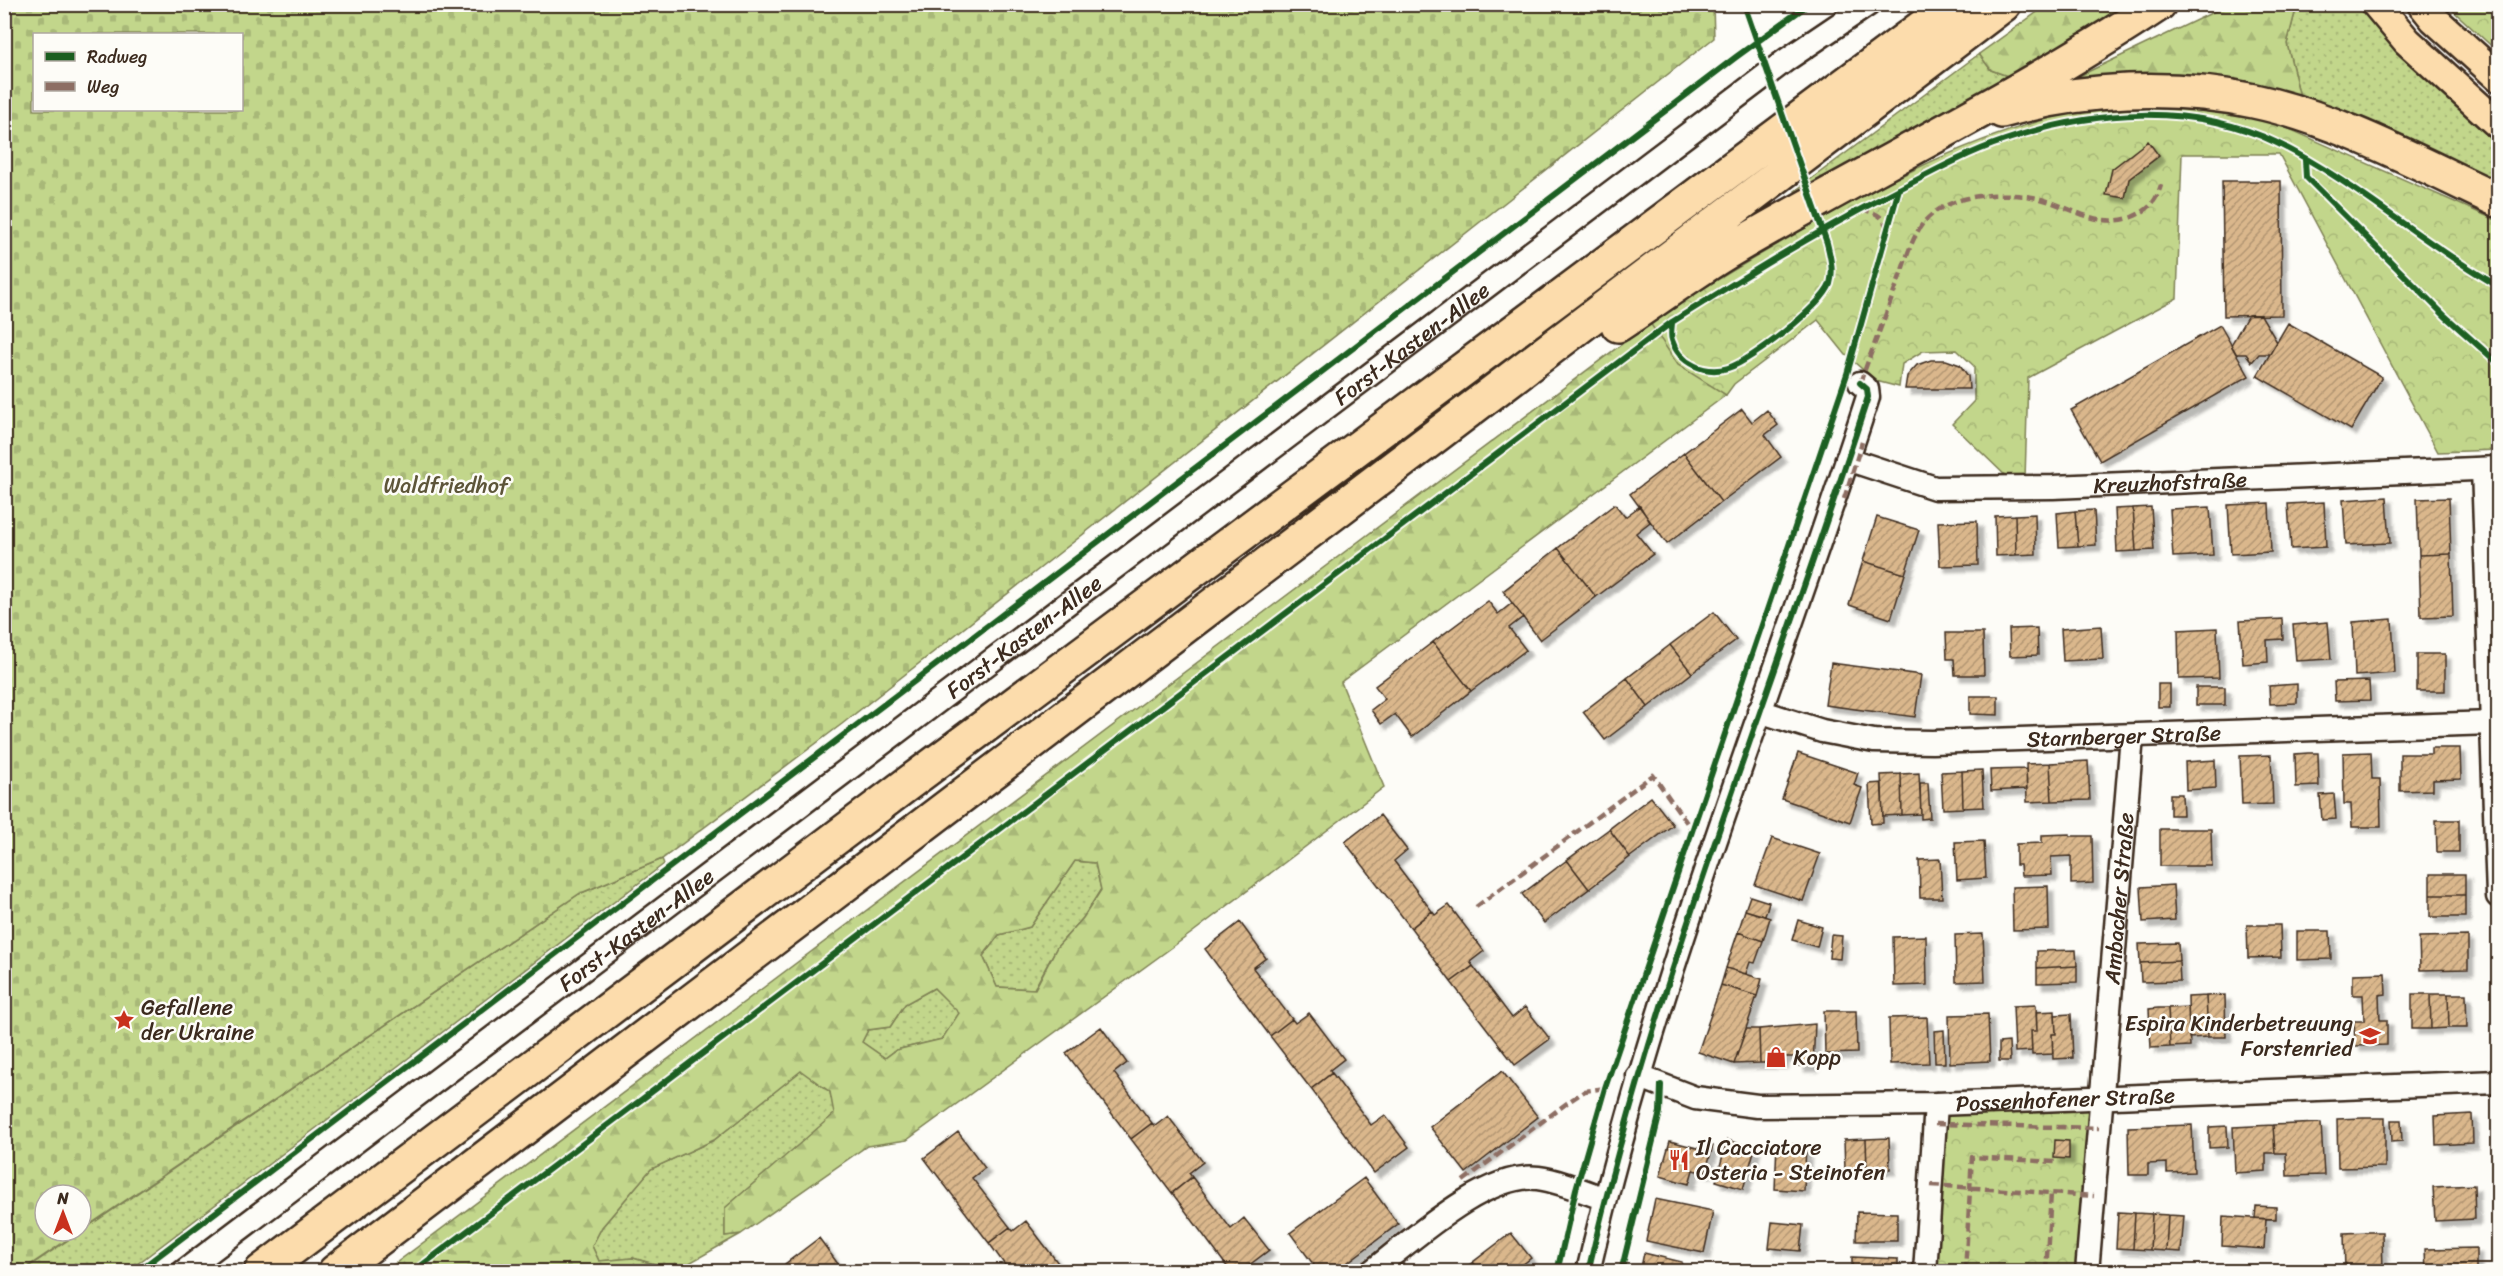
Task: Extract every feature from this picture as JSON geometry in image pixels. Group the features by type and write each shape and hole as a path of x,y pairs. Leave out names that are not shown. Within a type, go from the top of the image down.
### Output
{"highway":[{"path":"1846,85 1886,32 1913,4"},
{"path":"261,1272 887,800 1953,4"},
{"path":"335,1272 1506,385 2004,4"},
{"path":"1506,385 1567,358 1731,250 1965,122 2097,45 2159,4"},
{"path":"1965,122 2015,107 2086,95 2164,90 2210,93 2256,101 2315,120 2499,200"}],"main road":[{"path":"2376,4 2407,41 2499,124"},
{"path":"2422,4 2434,19 2499,77"}],"street":[{"name":"Forst-Kasten-Allee","path":"183,1272 1777,67 1869,4"},
{"path":"1588,1272 1638,1076 1687,920 1868,397 1867,389 1860,383"},
{"name":"Kreuzhofstraße","path":"1847,459 1935,488 2053,487 2491,468"},
{"path":"2491,468 2492,723 2499,896"},
{"name":"Starnberger Straße","path":"1759,711 1822,731 1874,741 2038,740 2492,723"},
{"name":"Ambacher Straße","path":"2087,1272 2132,735"},
{"name":"Possenhofener Straße","path":"1638,1076 1695,1098 1757,1106 1936,1104 2499,1082"},
{"path":"1925,1272 1936,1104"},
{"path":"1371,1272 1473,1194 1517,1179 1537,1178 1605,1199"}],"green space":[{"name":"Waldfriedhof","path":"5,4 1713,4 1714,38 842,724 662,859 579,894 93,1222 93,1183 33,1183 33,1243 62,1243 21,1271 5,1272"},
{"path":"2047,5 2154,5 2016,79 1991,70 1979,54"},
{"path":"2228,5 2297,5 2287,44 2301,101 2086,84 2077,77"},
{"path":"2297,5 2362,5 2438,85 2498,139 2498,189 2301,101 2287,44"},
{"path":"2448,5 2498,5 2498,52 2449,7"},
{"path":"1979,54 1991,70 2016,79 1798,197 1795,191"},
{"path":"2169,105 2262,117 2498,221 2498,450 2438,452 2279,154 2182,154 2177,298 2028,378 2025,479 2010,480 1952,424 1974,401 1974,366 1957,350 1923,351 1902,364 1899,387 1876,381 1846,355 1818,320 1734,384 1726,395 1678,365 1650,323 1719,279 1884,184 1982,140 2051,118 2080,112"},
{"path":"1650,323 1718,363 1726,395 1341,682 1384,787 1193,932 907,1140 867,1146 741,1234 725,1236 725,1208 834,1114 830,1092 801,1071 714,1140 651,1169 602,1227 592,1246 599,1261 633,1258 676,1271 465,1272 462,1269 458,1272 384,1272","holes":["1075,861 1095,863 1101,890 1083,918 1057,947 1035,989 997,987 983,956 999,935 1030,927","934,988 959,1013 942,1039 896,1050 885,1058 862,1042 868,1030 890,1027 905,1004"]},
{"path":"662,859 664,864 128,1271 21,1272 64,1243 93,1243 93,1223 579,894"},
{"path":"1075,861 1095,863 1101,889 1083,918 1057,947 1034,989 997,987 983,956 999,935 1030,927"},
{"path":"934,988 960,1013 943,1039 896,1050 885,1058 862,1042 868,1030 890,1027 905,1004"},
{"path":"801,1070 830,1092 835,1114 725,1208 725,1236 741,1234 677,1270 633,1258 599,1261 592,1246 602,1227 651,1169 714,1140"},
{"path":"2091,1110 2078,1271 1933,1272 1944,1111"}],"building":[{"path":"2148,141 2159,156 2129,179 2125,198 2106,195 2112,169"},
{"path":"2222,181 2281,181 2282,315 2224,316"},
{"path":"2248,315 2261,315 2277,342 2270,354 2259,354 2252,362 2246,354 2236,354 2231,345"},
{"path":"2288,323 2382,377 2351,430 2257,376"},
{"path":"2220,325 2249,376 2100,461 2071,410"},
{"path":"1931,360 1946,360 1960,365 1968,376 1969,389 1905,389 1907,376 1917,365"},
{"path":"1742,409 1752,422 1767,410 1778,425 1765,435 1781,457 1721,502 1684,453"},
{"path":"1684,453 1721,502 1667,544 1630,494"},
{"path":"2387,497 2390,543 2346,545 2343,500"},
{"path":"2449,498 2451,554 2419,555 2417,499"},
{"path":"2324,502 2326,547 2291,549 2288,504"},
{"path":"2269,503 2271,552 2231,554 2228,505"},
{"path":"1615,504 1625,517 1640,506 1650,522 1636,533 1653,554 1596,597 1558,548"},
{"path":"2151,507 2154,550 2136,551 2133,508"},
{"path":"2210,507 2213,555 2173,557 2170,509"},
{"path":"2133,508 2136,551 2117,552 2115,509"},
{"path":"2094,510 2096,545 2078,546 2075,511"},
{"path":"2075,511 2078,546 2059,547 2057,513"},
{"path":"2035,514 2036,554 2016,555 2015,515"},
{"path":"2015,515 2016,555 1996,556 1995,516"},
{"path":"1877,517 1919,530 1905,574 1863,561"},
{"path":"1977,521 1978,565 1940,566 1938,522"},
{"path":"1558,548 1596,597 1540,640 1503,591"},
{"path":"2451,554 2453,616 2421,617 2419,555"},
{"path":"1863,561 1905,574 1891,619 1849,605"},
{"path":"1488,601 1498,614 1512,603 1523,617 1509,628 1526,650 1471,691 1433,642"},
{"path":"1714,612 1736,640 1692,673 1670,645"},
{"path":"2282,619 2283,639 2267,640 2268,662 2243,664 2240,621"},
{"path":"2392,619 2395,673 2355,676 2353,622"},
{"path":"2328,622 2331,659 2296,661 2293,625"},
{"path":"2101,626 2103,659 2063,661 2061,629"},
{"path":"2037,628 2038,655 2010,656 2009,629"},
{"path":"2217,628 2219,678 2179,679 2178,630"},
{"path":"1946,633 1983,633 1984,675 1955,675 1954,659 1947,659"},
{"path":"1433,642 1471,691 1412,737 1395,714 1381,724 1371,710 1385,699 1375,686"},
{"path":"1670,645 1692,673 1648,707 1627,678"},
{"path":"2417,654 2445,654 2445,691 2417,691"},
{"path":"1831,663 1921,675 1915,717 1825,705"},
{"path":"1627,678 1648,707 1605,740 1583,712"},
{"path":"2369,681 2370,700 2335,701 2334,682"},
{"path":"2158,684 2170,684 2170,707 2158,707"},
{"path":"2297,684 2297,703 2270,704 2269,686"},
{"path":"2196,687 2225,687 2225,705 2196,705"},
{"path":"1970,696 1998,696 1998,715 1970,714"},
{"path":"2431,748 2460,748 2461,779 2433,780 2433,790 2400,791 2400,754 2431,754"},
{"path":"2371,752 2372,779 2380,779 2381,827 2352,827 2351,804 2344,804 2343,753"},
{"path":"1798,753 1858,773 1854,785 1862,788 1850,822 1782,799"},
{"path":"2318,753 2319,786 2296,787 2295,754"},
{"path":"2271,755 2273,804 2242,805 2240,756"},
{"path":"2215,760 2216,788 2186,790 2185,762"},
{"path":"2088,761 2090,800 2052,801 2050,763"},
{"path":"2050,763 2052,801 2027,802 2026,764"},
{"path":"2026,769 2027,789 1991,791 1990,770"},
{"path":"1982,770 1984,807 1963,808 1962,771"},
{"path":"1962,771 1963,808 1943,809 1941,772"},
{"path":"1919,773 1921,814 1902,815 1901,774"},
{"path":"1901,774 1902,815 1883,816 1881,775"},
{"path":"1882,783 1883,823 1871,824 1869,784"},
{"path":"1920,783 1928,783 1930,818 1921,819"},
{"path":"2170,794 2182,794 2183,815 2170,815"},
{"path":"2334,794 2336,819 2322,820 2320,795"},
{"path":"1651,797 1673,825 1630,857 1609,829"},
{"path":"1380,815 1407,850 1394,861 1432,911 1411,928 1345,842"},
{"path":"2436,820 2459,820 2459,852 2437,852"},
{"path":"1609,829 1630,857 1589,889 1567,860"},
{"path":"2160,829 2211,829 2212,866 2160,866"},
{"path":"2070,834 2070,836 2092,836 2093,883 2071,884 2071,856 2051,857 2052,875 2021,876 2020,865 2016,865 2016,844 2042,843 2042,835"},
{"path":"1772,838 1820,854 1803,901 1755,885"},
{"path":"1984,841 1986,878 1957,880 1955,842"},
{"path":"1940,859 1942,898 1920,898 1919,860"},
{"path":"1567,860 1589,889 1544,923 1522,894"},
{"path":"2430,874 2465,874 2465,895 2430,895"},
{"path":"2173,885 2175,920 2143,922 2141,887"},
{"path":"2048,886 2049,929 2013,930 2012,887"},
{"path":"2430,895 2465,895 2465,917 2430,917"},
{"path":"1750,896 1769,902 1765,916 1745,910"},
{"path":"1449,905 1484,951 1470,962 1473,966 1451,982 1411,928 1432,911 1435,915"},
{"path":"1745,910 1770,918 1763,941 1738,932"},
{"path":"1798,920 1822,927 1817,947 1792,940"},
{"path":"1240,922 1266,958 1253,968 1292,1019 1270,1036 1205,949"},
{"path":"2247,925 2280,925 2281,957 2248,958"},
{"path":"2297,931 2330,931 2331,959 2297,960"},
{"path":"1738,932 1763,941 1755,963 1750,962 1746,974 1726,968"},
{"path":"1983,934 1985,981 1956,982 1955,935"},
{"path":"1831,935 1842,936 1840,959 1829,958"},
{"path":"1926,936 1927,985 1894,986 1893,937"},
{"path":"2468,936 2468,969 2420,970 2419,937"},
{"path":"2178,943 2179,961 2140,963 2139,944"},
{"path":"2076,950 2077,966 2037,968 2037,951"},
{"path":"2179,961 2180,981 2141,982 2140,963"},
{"path":"1473,966 1512,1018 1525,1007 1550,1039 1515,1065 1451,982"},
{"path":"2077,966 2077,982 2037,983 2037,968"},
{"path":"1726,968 1762,979 1757,996 1721,985"},
{"path":"2385,973 2386,994 2379,995 2380,1020 2387,1020 2387,1045 2355,1046 2354,1021 2364,1021 2363,995 2353,995 2353,974"},
{"path":"1721,985 1757,996 1734,1064 1698,1052"},
{"path":"2412,994 2430,994 2431,1029 2412,1029"},
{"path":"2430,994 2448,994 2449,1028 2431,1029"},
{"path":"2448,994 2466,994 2467,1028 2449,1028"},
{"path":"2225,995 2226,1037 2208,1037 2206,996"},
{"path":"2206,996 2208,1037 2189,1038 2188,997"},
{"path":"2036,1005 2037,1031 2031,1031 2032,1051 2015,1052 2013,1006"},
{"path":"2188,1007 2190,1046 2170,1047 2168,1008"},
{"path":"2168,1008 2170,1047 2151,1048 2149,1009"},
{"path":"1824,1011 1856,1011 1857,1053 1825,1054"},
{"path":"2055,1011 2056,1034 2052,1034 2053,1054 2032,1055 2031,1031 2037,1031 2036,1012"},
{"path":"1309,1013 1344,1059 1330,1070 1332,1073 1311,1089 1270,1036 1292,1019 1295,1023"},
{"path":"1988,1014 1990,1061 1950,1063 1949,1015"},
{"path":"2071,1014 2073,1058 2053,1059 2052,1034 2056,1034 2055,1015"},
{"path":"1927,1017 1929,1063 1890,1064 1889,1018"},
{"path":"1815,1024 1813,1066 1799,1066 1799,1057 1783,1057 1783,1063 1760,1063 1759,1029"},
{"path":"1101,1027 1127,1063 1114,1073 1152,1123 1131,1139 1066,1053"},
{"path":"1746,1029 1759,1029 1760,1063 1734,1064"},
{"path":"1944,1030 1945,1063 1935,1063 1934,1031"},
{"path":"2009,1042 2010,1061 1999,1061 1999,1043"},
{"path":"1502,1071 1538,1117 1466,1173 1430,1127"},
{"path":"1332,1073 1371,1125 1385,1115 1409,1147 1374,1173 1311,1089"},
{"path":"2472,1114 2473,1143 2436,1145 2435,1116"},
{"path":"1168,1116 1203,1162 1189,1173 1192,1177 1172,1193 1131,1139 1152,1123 1155,1126"},
{"path":"2385,1118 2385,1167 2338,1168 2337,1119"},
{"path":"2391,1120 2401,1120 2402,1141 2392,1142"},
{"path":"2321,1123 2324,1175 2287,1176 2286,1153 2275,1153 2273,1125"},
{"path":"2192,1125 2194,1172 2167,1173 2167,1163 2148,1164 2148,1175 2129,1175 2128,1127"},
{"path":"2273,1125 2275,1153 2266,1153 2266,1171 2235,1173 2233,1127"},
{"path":"2227,1126 2228,1147 2209,1148 2209,1127"},
{"path":"958,1132 985,1168 972,1178 1010,1227 989,1243 924,1158"},
{"path":"1889,1138 1890,1169 1867,1170 1866,1139"},
{"path":"1866,1139 1867,1170 1845,1171 1844,1140"},
{"path":"1727,1140 1755,1148 1743,1189 1716,1181"},
{"path":"2055,1140 2069,1141 2069,1159 2054,1158"},
{"path":"1670,1141 1701,1149 1703,1144 1713,1146 1705,1173 1693,1170 1689,1184 1660,1176"},
{"path":"1777,1143 1806,1145 1804,1191 1775,1189"},
{"path":"1192,1177 1231,1229 1244,1218 1269,1250 1240,1272 1231,1272 1172,1193"},
{"path":"1364,1178 1398,1224 1335,1272 1319,1272 1290,1233"},
{"path":"2474,1185 2475,1219 2435,1221 2433,1187"},
{"path":"1655,1199 1713,1211 1704,1253 1646,1241"},
{"path":"2256,1206 2276,1207 2276,1219 2255,1218"},
{"path":"1857,1212 1897,1213 1897,1241 1856,1241"},
{"path":"2118,1212 2135,1213 2133,1249 2116,1248"},
{"path":"2135,1213 2152,1214 2150,1250 2133,1249"},
{"path":"2152,1214 2168,1215 2166,1251 2150,1250"},
{"path":"2168,1215 2184,1216 2181,1252 2166,1251"},
{"path":"2223,1216 2266,1219 2264,1249 2222,1246"},
{"path":"1026,1221 1061,1267 1055,1272 1010,1272 989,1243 1010,1227 1013,1231"},
{"path":"1772,1222 1803,1225 1800,1251 1769,1248"},
{"path":"2382,1232 2383,1270 2345,1271 2344,1233"},
{"path":"1511,1233 1531,1258 1513,1272 1480,1272 1473,1262"},
{"path":"819,1238 844,1272 790,1272 785,1264"},
{"path":"2476,1248 2476,1272 2426,1272 2425,1249"},
{"path":"1644,1253 1682,1262 1680,1272 1640,1272"},
{"path":"1852,1257 1898,1259 1898,1272 1852,1272"},
{"path":"1473,1262 1480,1272 1460,1272"}],"marked path":[{"path":"1860,383 1913,240 1920,227 1935,212 1960,200 2004,195 2032,197 2093,218 2119,220 2132,217 2147,208 2154,201 2161,185"},
{"path":"1861,209 1881,217 1887,229"},
{"path":"1844,499 1862,442"},
{"path":"1476,907 1653,775 1692,830"},
{"path":"1463,1181 1585,1091 1605,1088"},
{"path":"1935,1124 2099,1128"},
{"path":"1965,1272 1972,1157 2055,1162"},
{"path":"1931,1185 2094,1196"},
{"path":"2046,1272 2051,1193"}],"cycle path":[{"path":"1672,322 1672,340 1681,355 1694,366 1720,370 1753,355 1785,332 1814,305 1830,284 1832,268 1827,243 1744,4"},
{"path":"137,1272 1736,57 1809,4"},
{"path":"413,1272 1672,322 1830,226 1959,159 2005,140 2072,122 2142,115 2177,116 2211,121 2244,130 2277,143 2306,159 2498,286"},
{"path":"2305,160 2306,177 2445,316 2498,363"},
{"path":"1557,1272 1576,1189 1605,1088 1847,374 1899,189"},
{"path":"1588,1272 1616,1160 1682,940 1868,397 1867,389 1860,383"},
{"path":"1621,1272 1660,1112 1661,1085"}],"place":[{"name":"Gefallene der Ukraine","path":"124,1020"},
{"name":"Espira Kinderbetreuung Forstenried","path":"2370,1036"},
{"name":"Kopp","path":"1776,1057"},
{"name":"Il Cacciatore Osteria - Steinofen","path":"1679,1160"}]}
